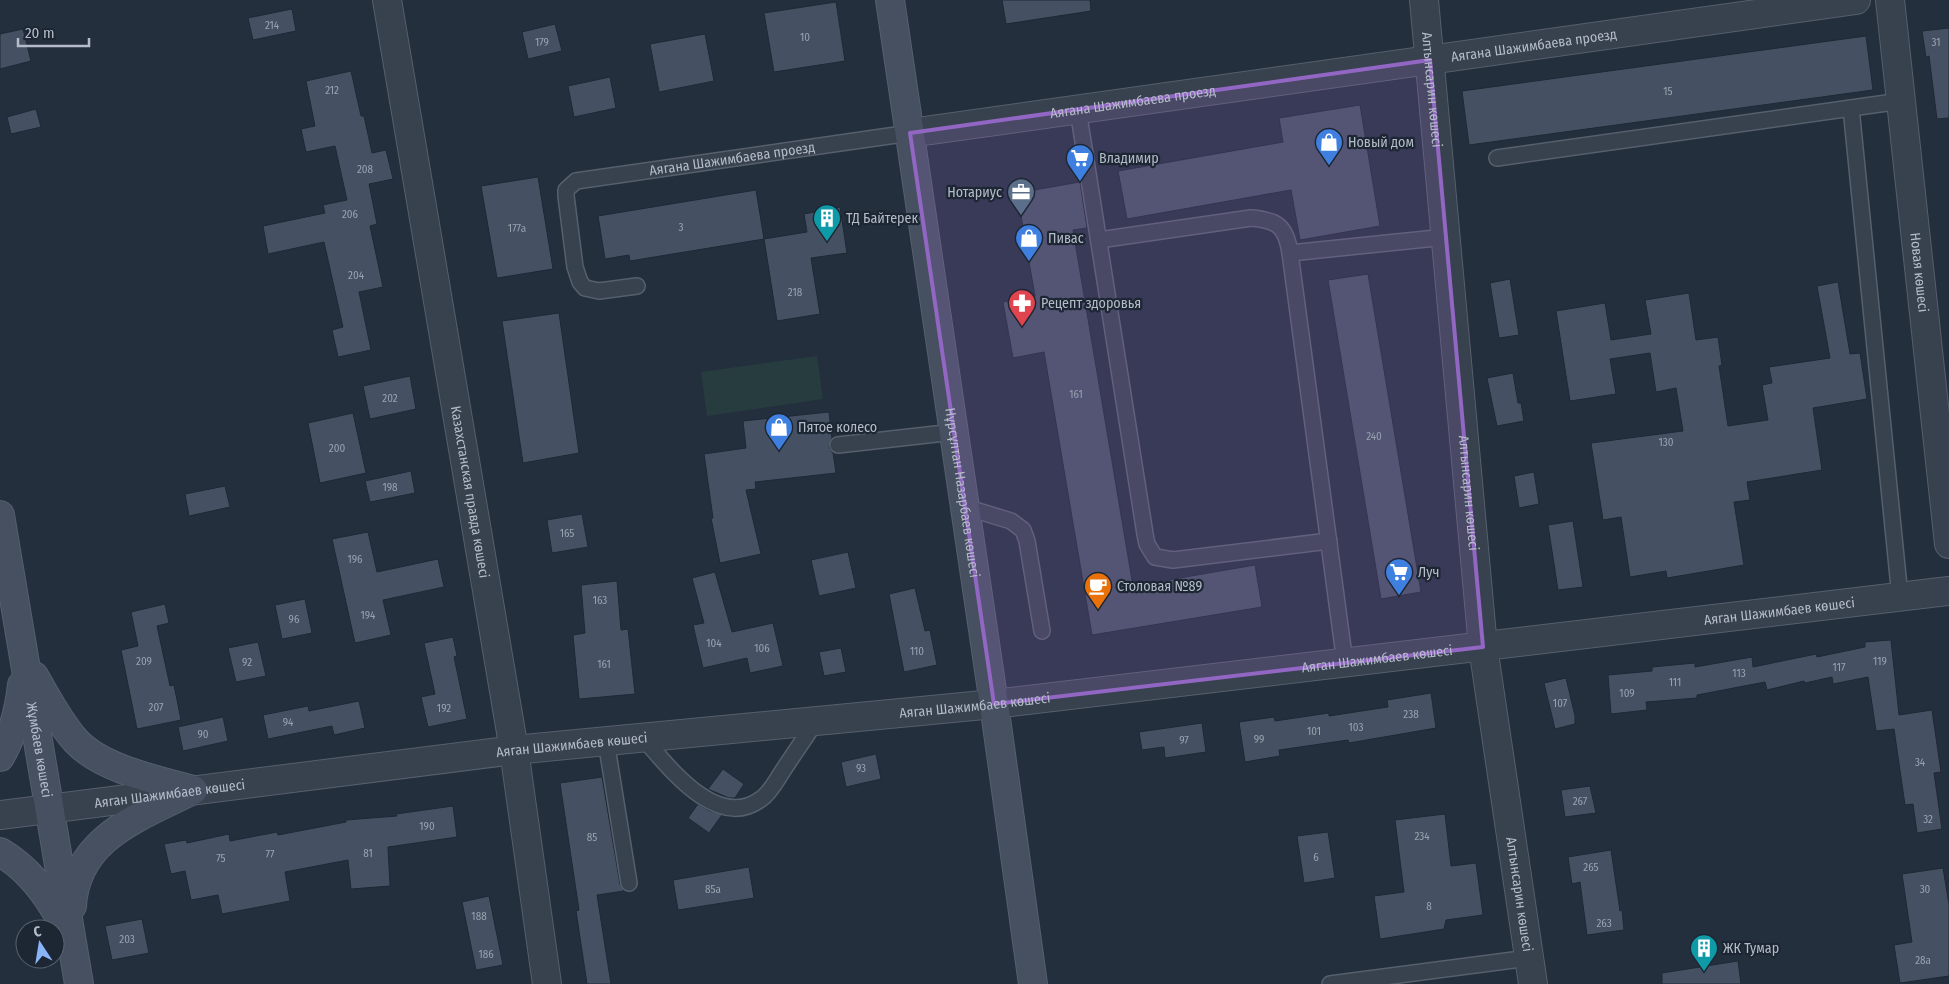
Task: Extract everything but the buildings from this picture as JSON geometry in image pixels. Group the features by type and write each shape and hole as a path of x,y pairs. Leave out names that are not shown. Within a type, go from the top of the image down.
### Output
{"main road":[{"name":"Нұрсұлтан Назарбаев көшесі","path":"890,0 994,704 1033,984"},
{"name":"Жұмбаев көшесі","path":"0,515 80,984"},
{"path":"0,757 12,734 20,707 25,662"},
{"path":"25,662 61,721 77,742 88,752 120,767 193,790"},
{"path":"72,937 74,886 81,868 91,852 106,838 126,825 193,790"},
{"path":"0,852 23,868 35,880 53,904 72,937"}],"street":[{"name":"Казахстанская правда көшесі","path":"387,0 514,750 547,984"},
{"name":"Алтынсарин көшесі","path":"1424,0 1484,647 1531,971"},
{"name":"Аягана Шажимбаева проезд","path":"910,133 1856,0"},
{"name":"Новая көшесі","path":"1890,0 1949,544"},
{"name":"Аяган Шажимбаев көшесі","path":"0,815 514,750 994,704 1949,591"}],"lane":[{"path":"1497,158 1901,101"},
{"path":"1851,108 1900,597"},
{"path":"1078,110 1144,534 1150,550 1155,557 1173,560 1329,541"},
{"name":"Аягана Шажимбаева проезд","path":"637,286 599,291 585,288 580,282 575,267 566,196 566,190 576,181 910,133"},
{"path":"1099,240 1251,218 1273,221 1282,228 1288,241 1290,253 1345,663"},
{"path":"1290,253 1446,237"},
{"path":"838,445 954,432"},
{"path":"965,507 1011,521 1023,530 1027,541 1042,631"},
{"path":"644,738 680,780 693,790 708,800 724,806 739,807 752,804 768,792 816,721"},
{"path":"606,742 629,883"},
{"path":"1330,984 1531,971"}],"highlighted area":[{"path":"1430,60 1483,647 994,704 910,133"}],"green space":[{"path":"817,356 823,399 707,416 701,372"}],"place":[{"name":"Новый дом","path":"1329,166"},
{"name":"Владимир","path":"1080,182"},
{"name":"Нотариус","path":"1021,216"},
{"name":"ТД Байтерек","path":"827,242"},
{"name":"Пивас","path":"1029,262"},
{"name":"Рецепт здоровья","path":"1022,327"},
{"name":"Пятое колесо","path":"779,451"},
{"name":"Луч","path":"1399,596"},
{"name":"Столовая №89","path":"1098,610"},
{"name":"ЖК Тумар","path":"1704,972"}]}
